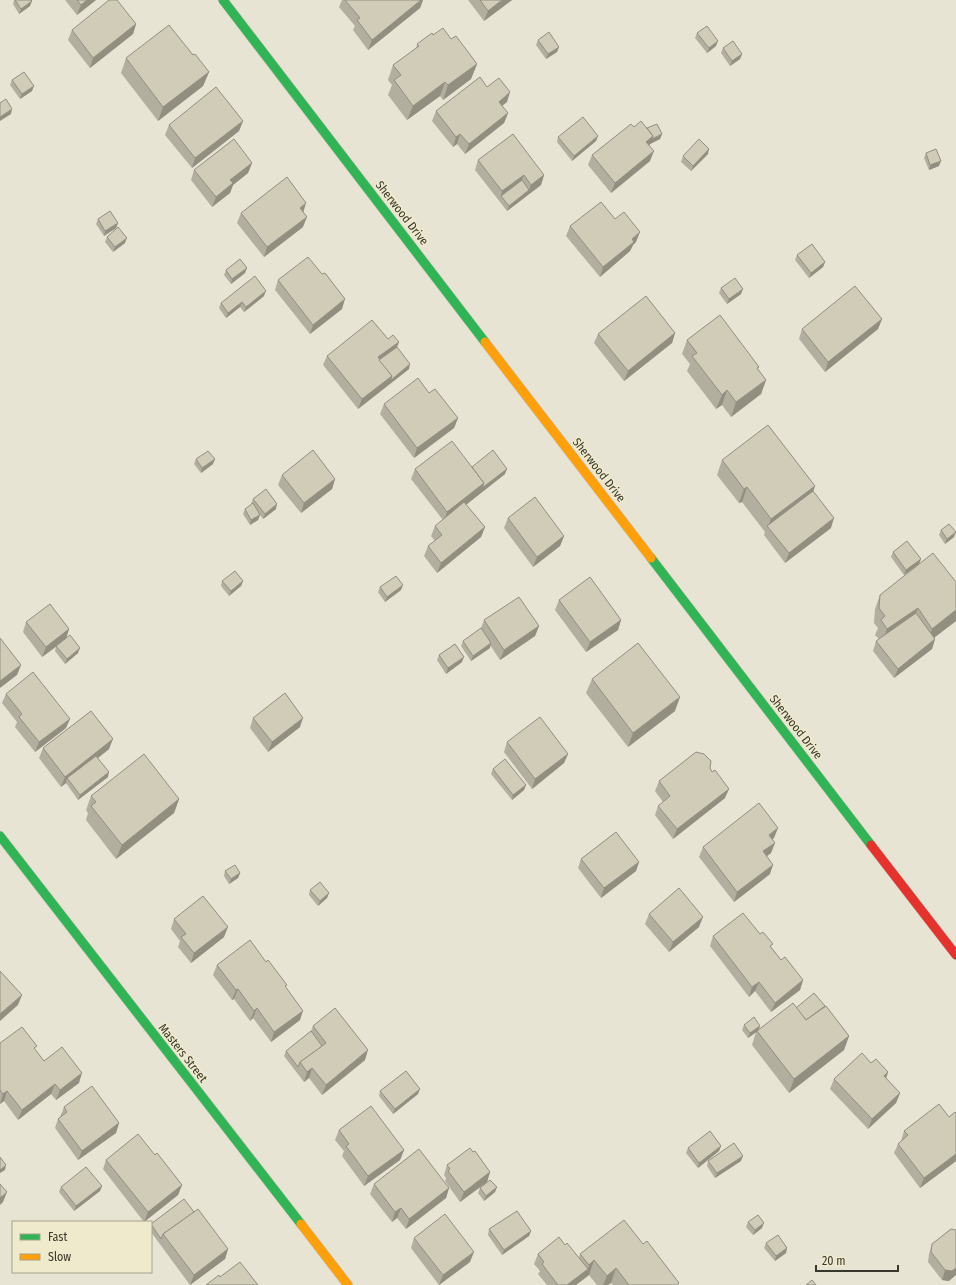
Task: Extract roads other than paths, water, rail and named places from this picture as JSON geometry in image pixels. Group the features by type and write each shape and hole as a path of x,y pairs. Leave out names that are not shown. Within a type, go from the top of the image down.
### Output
{"street":[{"name":"Sherwood Drive","path":"223,0 956,955"},
{"name":"Masters Street","path":"0,836 348,1285"}]}
